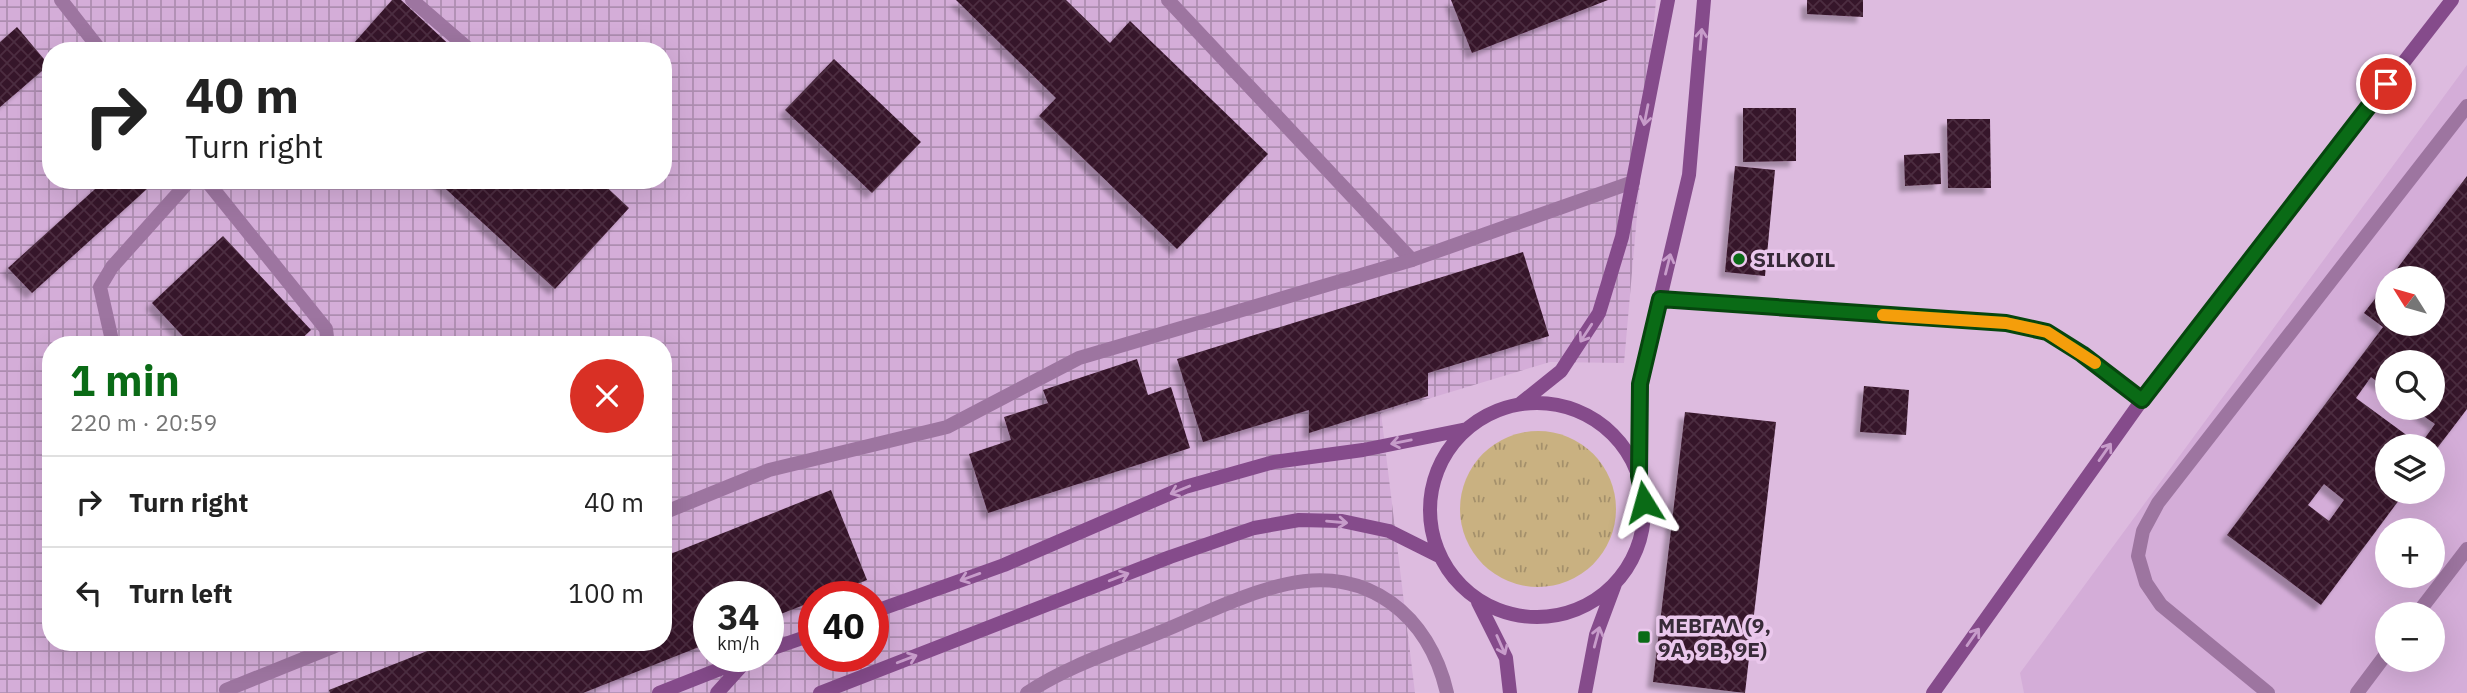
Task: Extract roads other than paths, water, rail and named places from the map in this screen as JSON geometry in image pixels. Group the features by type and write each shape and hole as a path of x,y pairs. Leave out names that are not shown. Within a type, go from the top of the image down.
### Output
{"street":[{"path":"61,0 95,42"},
{"path":"412,0 461,42"},
{"path":"1168,0 1412,260"},
{"path":"1510,693 1506,657 1478,602 1450,576 1433,543 1428,506 1436,470 1456,438 1468,428 1486,415 1521,403 1562,371 1599,313 1622,237 1668,0"},
{"path":"1585,693 1596,635 1615,584 1636,553 1643,528 1644,502 1639,476 1640,384 1689,175 1704,0"},
{"path":"1933,693 2142,400 2452,0"},
{"path":"2268,693 2161,605 2146,583 2138,556 2143,531 2158,503 2467,106"},
{"path":"672,509 769,470 947,427 1079,358 1412,260 1633,182"},
{"path":"111,336 100,287 112,267 182,189"},
{"path":"213,189 326,329 327,336"},
{"path":"1660,299 2006,323 2047,332 2082,354 2142,400"},
{"path":"1521,403 1559,404 1594,418 1622,443 1639,476"},
{"path":"889,606 1004,565 1185,487 1274,462 1363,450 1468,428"},
{"path":"820,693 1170,557 1254,528 1299,520 1342,521 1389,531 1441,557"},
{"path":"2426,602 2467,549"},
{"path":"1027,693 1074,668 1250,595 1289,583 1326,580 1361,586 1391,600 1413,622 1430,647 1443,675 1447,693"},
{"path":"1478,602 1512,616 1550,618 1586,607 1615,584"},
{"path":"226,690 323,651"},
{"path":"2357,693 2375,669"},
{"path":"664,691 713,672"},
{"path":"717,693 737,672"},
{"path":"664,691 686,693"}],"place":[{"name":"SILKOIL","path":"1739,259"},
{"name":"ΜΕΒΓΑΛ (9, 9Α, 9Β, 9Ε)","path":"1644,637"}]}
